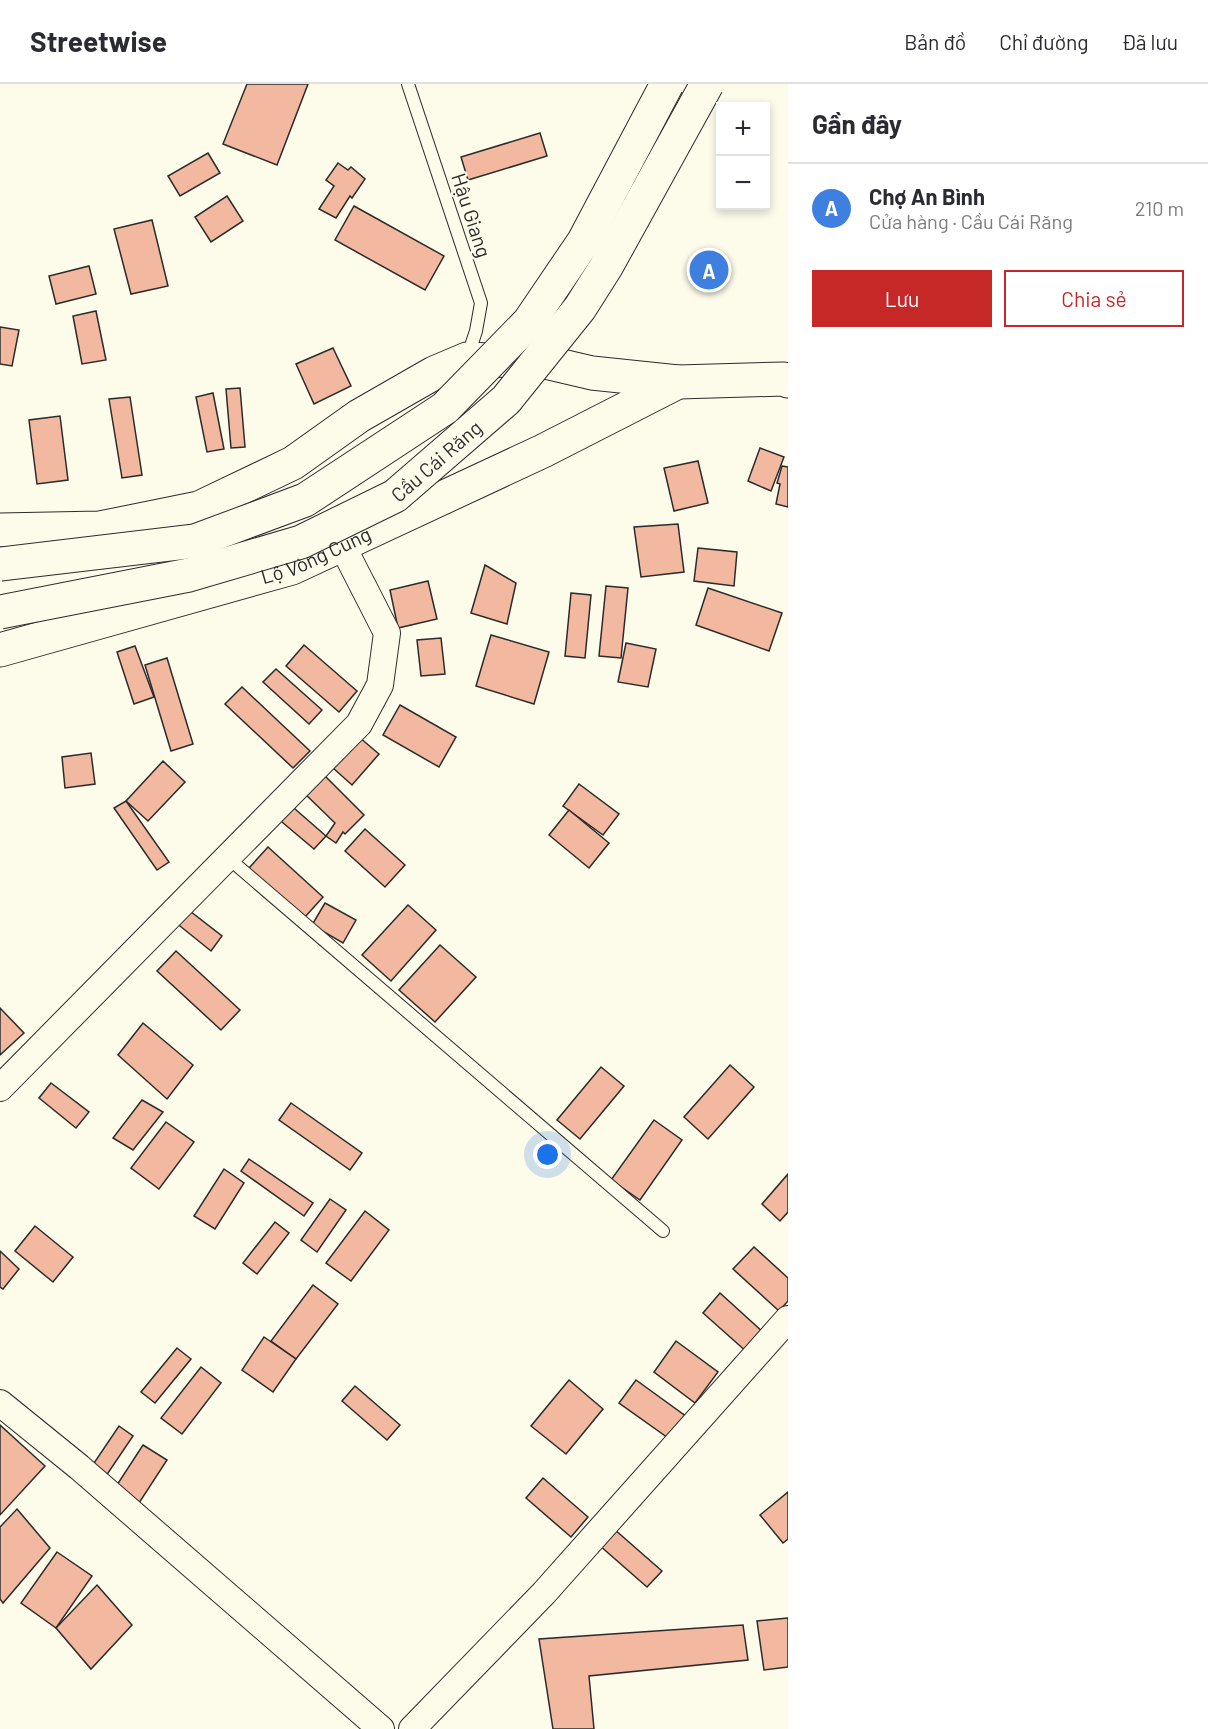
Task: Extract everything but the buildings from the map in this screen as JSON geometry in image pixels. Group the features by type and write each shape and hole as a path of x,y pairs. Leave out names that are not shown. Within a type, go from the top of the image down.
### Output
{"main road":[{"name":"Cầu Cái Răng","path":"0,564 195,541 304,500 446,408 529,322 584,241 667,84"},
{"name":"Cầu Cái Răng","path":"0,612 189,575 302,542 395,496 506,400 580,308 606,267 707,84"},
{"name":"Lộ Vòng Cung","path":"0,530 100,528 199,508 293,463 359,416 434,373 467,359 546,362 592,373 678,382 784,379 788,381"},
{"name":"Lộ Vòng Cung","path":"0,650 292,568 543,451 678,382"}],"street":[{"path":"0,1088 359,724 380,685 387,633 342,545"},
{"path":"412,1729 544,1593 788,1319"},
{"path":"0,1403 79,1467 381,1729"}],"lane":[{"name":"Hậu Giang","path":"408,84 481,303 476,331 467,359"},
{"path":"227,857 663,1231"}],"place":[{"name":"Chợ An Bình","path":"709,270"}]}
